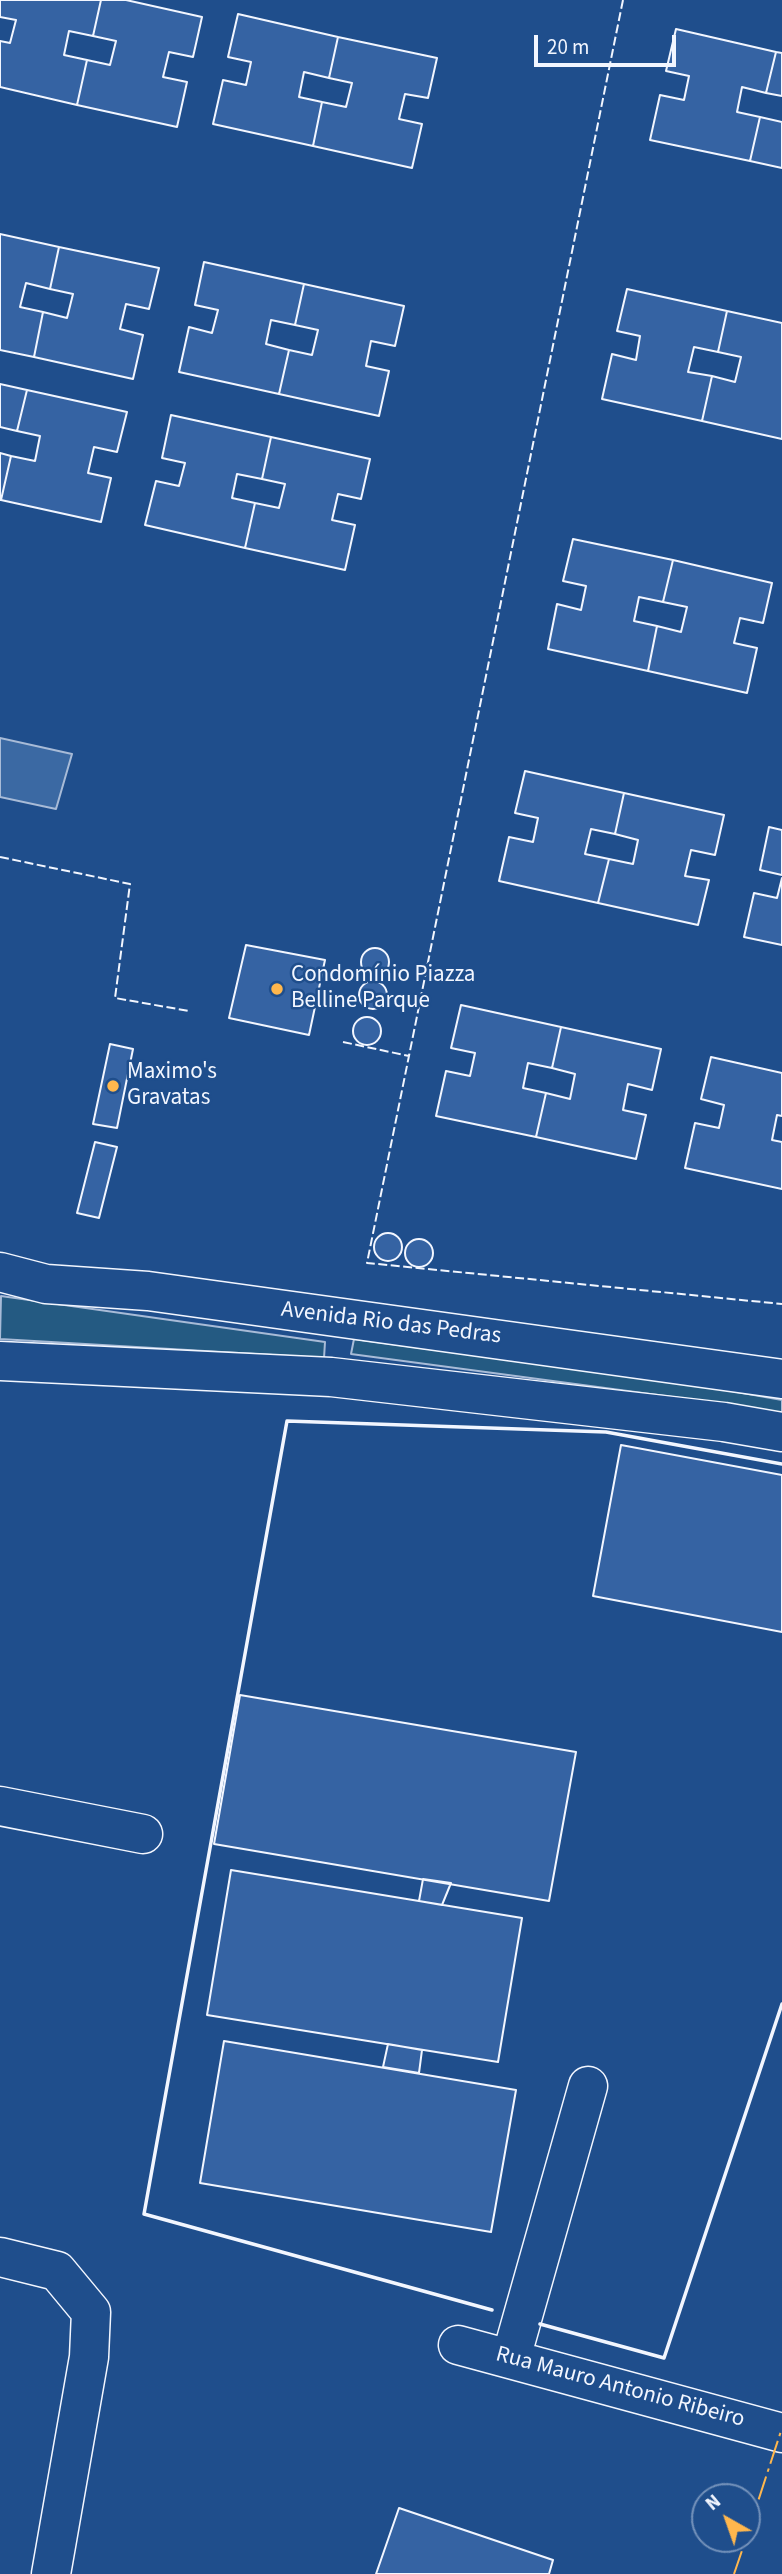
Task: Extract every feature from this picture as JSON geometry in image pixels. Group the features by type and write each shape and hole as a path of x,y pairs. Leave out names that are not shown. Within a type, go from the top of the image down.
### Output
{"street":[{"name":"Avenida Rio das Pedras","path":"0,1272 46,1284 148,1291 782,1379"},
{"path":"0,1361 331,1377 724,1422 782,1432"},
{"path":"0,1806 143,1834"},
{"path":"511,2358 587,2086"},
{"path":"0,2257 57,2271 91,2312 89,2357 51,2574"},
{"name":"Rua Mauro Antonio Ribeiro","path":"458,2345 782,2432"}],"shaded area":[{"path":"0,738 72,754 56,809 0,797"},
{"path":"1,1296 325,1342 324,1358 0,1339"},
{"path":"354,1339 703,1386 782,1400 782,1415 695,1400 351,1354"}],"building":[{"path":"0,0 101,0 93,36 69,31 64,55 87,60 77,105 0,87 0,41 10,43 16,20 0,17"},
{"path":"101,0 126,0 202,17 193,57 169,52 163,77 187,82 177,127 77,105 87,60 110,65 116,41 93,36"},
{"path":"238,14 338,37 329,78 304,72 299,97 322,102 313,146 213,124 223,80 246,85 251,62 228,57"},
{"path":"676,29 776,52 766,93 742,87 737,112 760,117 750,161 650,140 660,95 684,100 689,76 666,71"},
{"path":"338,37 437,58 428,98 405,94 399,119 422,124 412,168 313,146 322,102 346,107 352,83 329,78"},
{"path":"776,52 782,53 782,96 766,93"},
{"path":"760,117 782,122 782,168 750,161"},
{"path":"0,234 59,247 50,289 26,283 20,307 43,312 34,357 0,350"},
{"path":"59,247 159,268 149,309 126,304 120,329 143,335 133,379 34,357 43,312 67,318 73,294 50,289"},
{"path":"204,262 304,284 295,325 271,320 266,344 289,350 279,394 179,372 189,327 212,333 218,310 195,305"},
{"path":"304,284 404,306 395,346 371,341 366,366 389,371 379,416 279,394 289,350 312,355 318,330 295,325"},
{"path":"627,289 727,311 718,352 694,347 688,372 712,376 702,421 602,399 612,354 636,360 640,336 617,331"},
{"path":"727,311 782,323 782,439 702,421 712,376 735,382 741,357 718,352"},
{"path":"0,384 27,390 17,431 0,427"},
{"path":"27,390 127,412 117,452 94,447 88,473 111,478 101,522 1,500 11,456 35,461 40,436 17,431"},
{"path":"171,415 271,437 262,479 237,474 232,498 255,503 245,548 145,525 156,481 179,486 185,463 162,458"},
{"path":"271,437 370,459 361,499 338,494 332,520 355,525 345,570 245,548 255,503 279,508 285,484 262,479"},
{"path":"0,453 11,456 1,500 0,500"},
{"path":"573,539 673,560 663,602 639,597 634,621 657,626 648,671 548,649 557,604 581,610 586,586 563,581"},
{"path":"673,560 772,583 763,623 740,618 734,643 757,648 747,693 648,671 657,626 681,632 687,607 663,602"},
{"path":"525,771 624,793 615,834 591,829 585,854 609,859 598,903 499,881 509,837 533,842 538,818 515,813"},
{"path":"624,793 724,815 715,855 691,850 685,876 709,880 698,925 598,903 609,859 633,864 638,840 615,834"},
{"path":"769,827 782,830 782,875 760,870"},
{"path":"782,878 782,945 744,937 754,893 777,898"},
{"name":"Condomínio Piazza Belline Parque","path":"246,945 325,960 309,1035 229,1018"},
{"path":"375,948 385,952 389,962 385,972 375,976 365,972 361,962 365,952"},
{"path":"373,981 383,985 387,995 383,1005 373,1009 363,1005 359,995 363,985"},
{"path":"461,1005 561,1027 552,1068 528,1063 523,1088 546,1093 536,1137 436,1116 446,1071 470,1076 475,1053 451,1048"},
{"path":"367,1017 377,1021 381,1031 377,1041 367,1045 357,1041 353,1031 357,1021"},
{"path":"561,1027 661,1049 652,1090 628,1084 623,1110 646,1115 636,1159 536,1137 546,1093 570,1099 575,1074 552,1068"},
{"name":"Maximo's Gravatas","path":"110,1044 133,1049 117,1128 93,1124"},
{"path":"711,1057 782,1073 782,1116 777,1115 772,1140 782,1142 782,1189 685,1168 695,1123 719,1128 724,1105 701,1099"},
{"path":"95,1142 117,1147 99,1218 77,1213"},
{"path":"388,1233 398,1237 402,1247 398,1257 388,1261 378,1257 374,1247 378,1237"},
{"path":"419,1239 429,1243 433,1253 429,1263 419,1267 409,1263 405,1253 409,1243"},
{"path":"621,1445 782,1475 782,1632 593,1596"},
{"path":"240,1695 576,1752 549,1901 214,1844"},
{"path":"231,1870 522,1918 498,2062 207,2015"},
{"path":"423,1879 451,1883 442,1905 419,1901"},
{"path":"224,2041 516,2090 491,2232 200,2183"},
{"path":"388,2044 422,2050 419,2073 383,2067"},
{"path":"399,2508 553,2560 549,2574 376,2574"}],"fence":[{"path":"623,0 367,1263 782,1304"},
{"path":"0,857 130,884 115,998 189,1011"},
{"path":"343,1042 409,1056"}],"wall":[{"path":"492,2310 144,2214 287,1421 606,1432 782,1464"},
{"path":"540,2324 664,2358 782,2004"}],"power":[{"path":"761,2492 782,2428"},
{"path":"734,2574 741,2553"}],"place":[{"name":"Condomínio Piazza Belline Parque","path":"277,989"},
{"name":"Maximo's Gravatas","path":"113,1086"}]}
